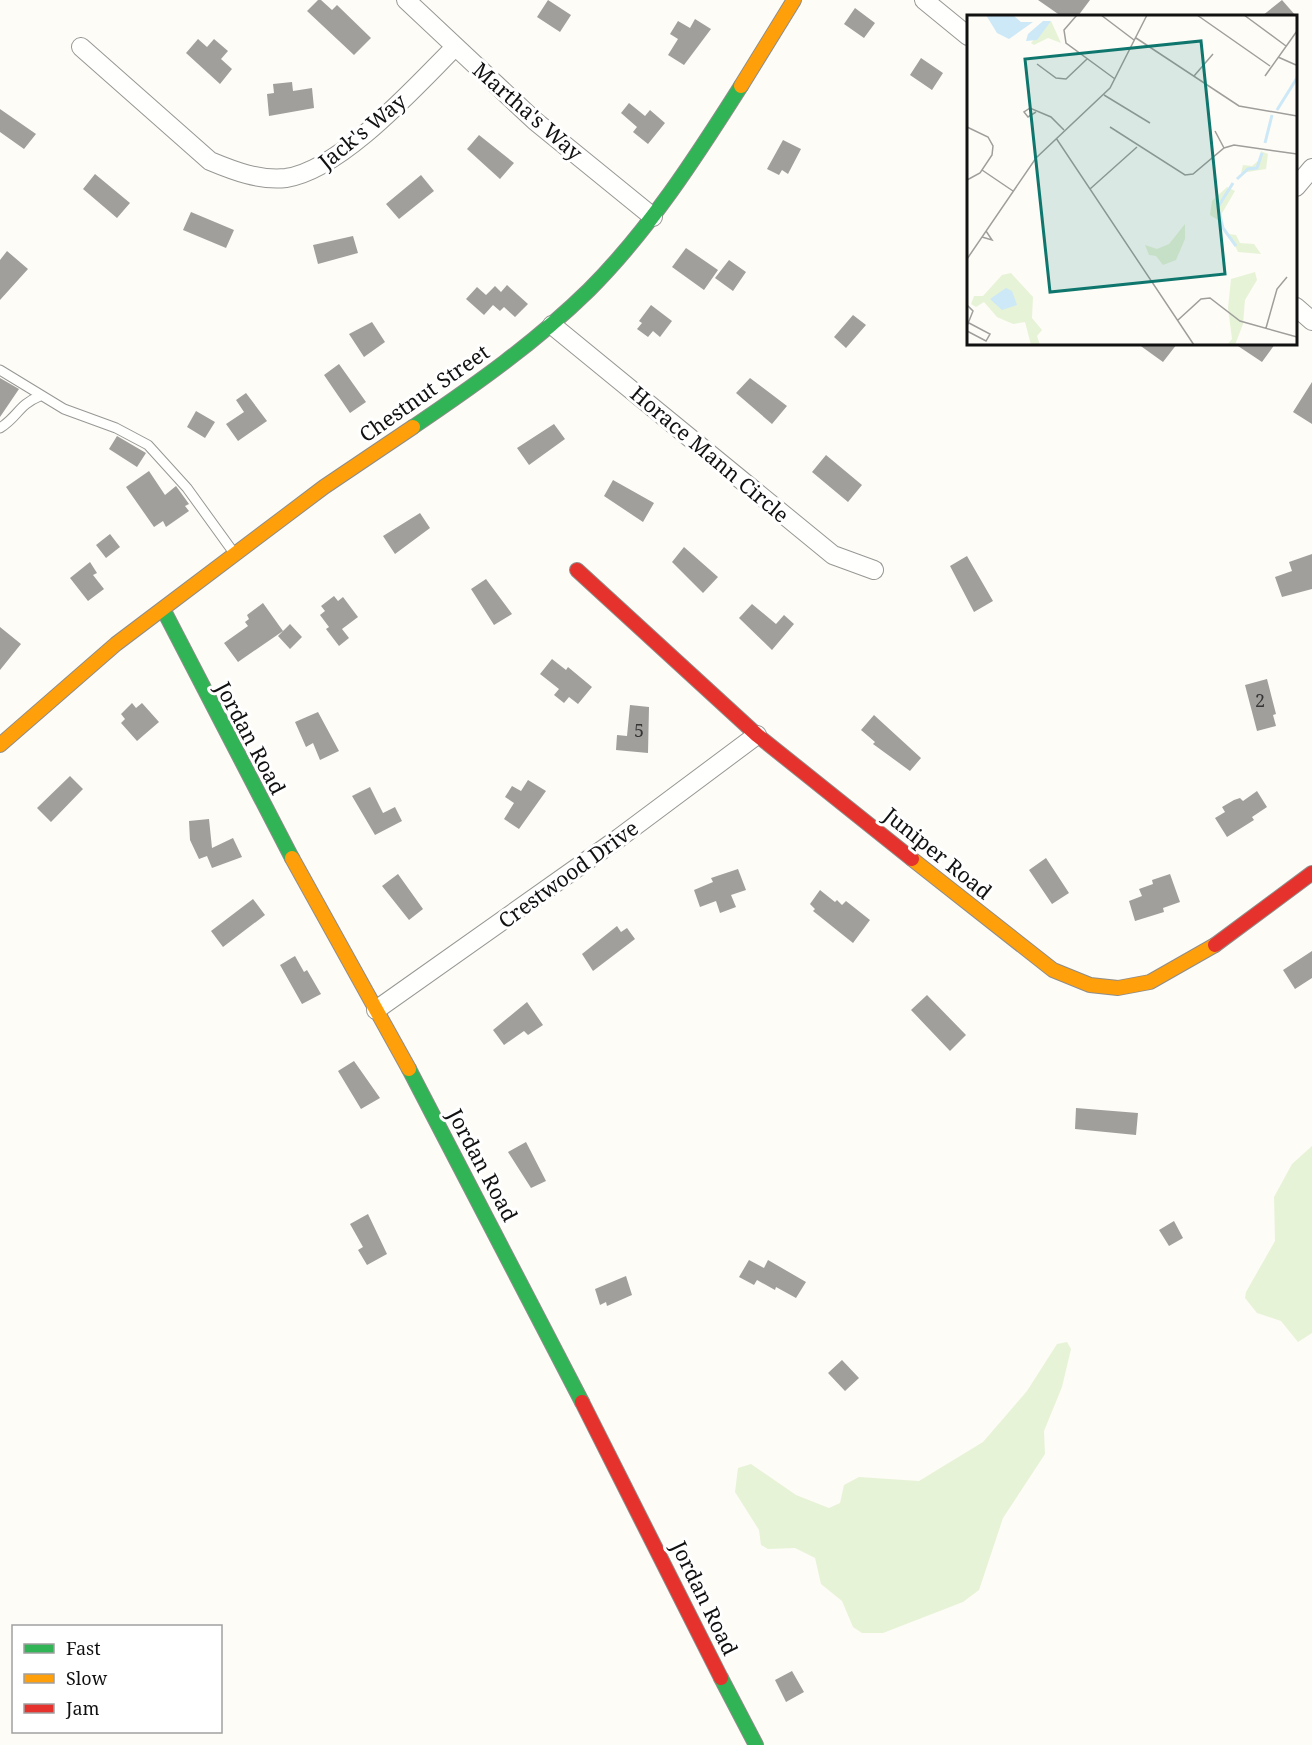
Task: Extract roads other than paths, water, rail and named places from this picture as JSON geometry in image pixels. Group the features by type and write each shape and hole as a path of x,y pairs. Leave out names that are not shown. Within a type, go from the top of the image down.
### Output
{"street":[{"name":"Martha's Way","path":"406,0 535,121 653,217"},
{"name":"Chestnut Street","path":"0,745 63,686 134,628 163,609 349,470 419,425 552,325 602,279 653,217 690,165 794,0"},
{"path":"924,0 967,34"},
{"name":"Jack's Way","path":"81,47 210,161 234,171 259,177 285,178 311,171 337,155 400,101 455,47"},
{"path":"1297,186 1312,168"},
{"path":"1297,308 1312,321"},
{"name":"Horace Mann Circle","path":"552,325 833,555 874,570"},
{"name":"Juniper Road","path":"577,570 757,735 1053,970 1090,985 1118,988 1150,982 1214,945 1312,873"},
{"name":"Jordan Road","path":"163,609 203,693 321,914 481,1204 756,1745"},
{"name":"Crestwood Drive","path":"376,1011 619,838 757,735"}],"lane":[{"path":"0,370 64,409 116,428 148,445 187,488 234,554"},
{"path":"0,428 8,423 24,403 40,396"}]}
